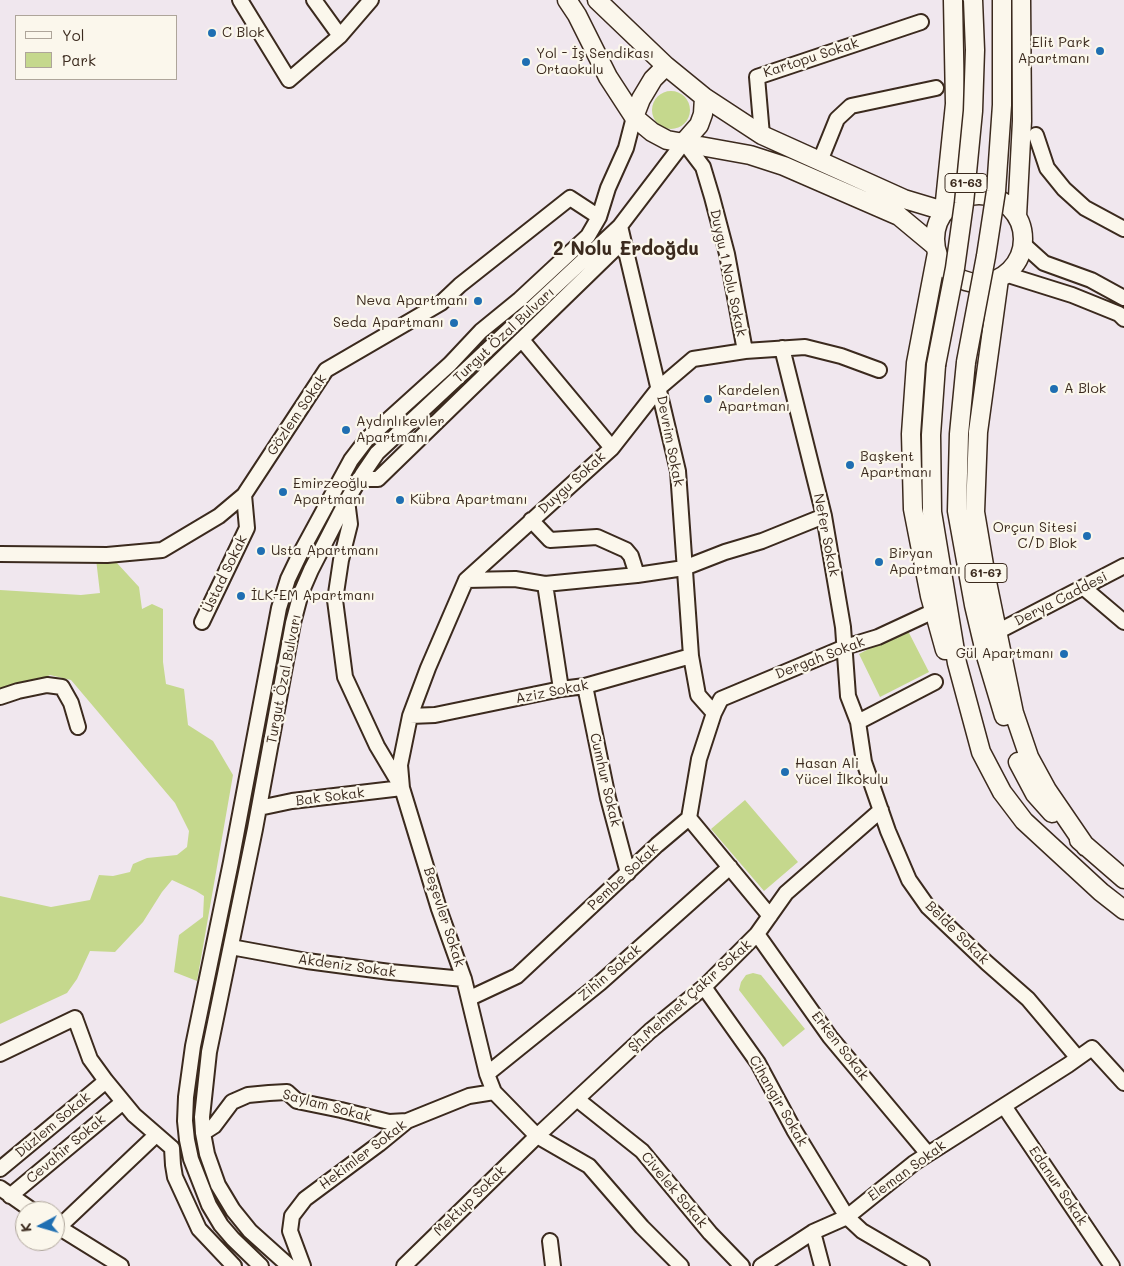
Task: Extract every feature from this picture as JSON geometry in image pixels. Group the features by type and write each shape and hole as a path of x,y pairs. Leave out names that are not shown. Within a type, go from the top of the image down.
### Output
{"main road":[{"path":"567,0 577,14 608,77 634,117 652,132 667,140 750,155 784,166 899,216 936,249 944,267 955,277 969,283 984,284 1002,277 1011,270 1019,258 1023,244 1022,230 1017,216 1008,206 996,198 982,195 968,196 955,202 944,211 904,199 762,135 704,97 666,66 596,0"},
{"name":"61-63","path":"936,249 934,238 937,223 944,211 955,104 953,0"},
{"name":"61-63","path":"973,0 975,50 973,111 964,203 936,365 931,435 932,512 957,663 981,752"},
{"name":"61-63","path":"966,362 996,191 1002,105 1002,0"},
{"path":"1017,216 1022,121 1021,0"},
{"path":"634,117 641,99 653,80 666,66"},
{"path":"684,142 699,125 703,114 704,97"},
{"path":"936,249 916,363 910,434 913,509 934,610 953,680 981,752 1002,792 1024,821 1100,892 1124,910"},
{"name":"61-67","path":"1002,277 978,432 975,512 1014,713 1029,757 1047,790 1086,847"},
{"name":"61-67","path":"966,362 959,434 957,512 974,605 986,656 1018,761 1035,794 1072,834 1124,879"}],"street":[{"path":"240,0 289,80 340,36 371,0"},
{"path":"314,0 340,36"},
{"name":"Kartopu Sokak","path":"762,135 757,76 922,22"},
{"path":"820,161 838,119 851,106 936,88"},
{"name":"Turgut Özal Bulvarı","path":"261,1266 221,1225 209,1204 191,1159 185,1121 192,1046 234,843 279,608 288,579 351,460 368,439 450,364 481,331 519,300 588,236 599,217 608,188 626,148 634,117"},
{"path":"1036,136 1047,168 1064,190 1086,208 1124,229"},
{"name":"Turgut Özal Bulvarı","path":"289,1266 250,1231 233,1210 218,1185 202,1133 202,1117 209,1052 259,808 293,623 299,601 311,570 347,500 377,454 620,226 684,142"},
{"name":"Duygu 1 Nolu Sokak","path":"684,142 703,167 712,197 727,254 745,351"},
{"name":"Gözlem Sokak","path":"0,554 107,555 162,550 219,516 244,495 326,370 441,303 460,285 570,198 599,217"},
{"name":"Devrim Sokak","path":"620,226 678,471 691,656 698,695 714,713"},
{"path":"359,479 378,479 623,241"},
{"path":"1023,244 1044,262 1091,280 1124,298"},
{"path":"1002,277 1072,295 1118,314 1124,319"},
{"path":"522,340 612,448"},
{"name":"Duygu Sokak","path":"402,788 400,765 410,716 428,668 466,580 612,448 659,388 693,359 745,351 805,347 841,356 879,370"},
{"name":"Nefer Sokak","path":"782,348 824,516 843,627 848,696 858,722"},
{"name":"Üstad Sokak","path":"202,622 247,528 244,495"},
{"name":"Beşevler Sokak","path":"347,500 350,524 341,560 335,600 345,677 377,746 402,788 439,909 470,998 487,1074 494,1092 537,1136 590,1166 642,1227 681,1266"},
{"path":"466,580 516,579 545,584 637,575 684,568 724,552 762,541 824,516"},
{"path":"531,520 550,540 597,537 626,550 631,556 637,575"},
{"name":"Derya Caddesi","path":"997,632 1124,566"},
{"path":"545,584 561,689"},
{"path":"1084,588 1124,622"},
{"name":"Dergah Sokak","path":"714,713 721,699 845,647 878,637 934,610"},
{"name":"Aziz Sokak","path":"410,716 435,715 561,689 585,686 691,656"},
{"path":"858,722 935,682"},
{"path":"0,696 47,685 62,687 72,703 78,727"},
{"name":"Cumhur Sokak","path":"585,686 608,798 628,873"},
{"path":"714,713 699,759 689,818 770,916"},
{"name":"Belde Sokak","path":"858,722 864,762 909,880 928,907 1028,999 1077,1057"},
{"name":"Bak Sokak","path":"259,808 292,801 402,788"},
{"name":"Şh.Mehmet Çakır Sokak","path":"537,1136 650,1032 704,987 757,934 786,893 881,810"},
{"name":"Pembe Sokak","path":"470,998 517,976 689,818"},
{"name":"Zihin Sokak","path":"487,1074 600,983 730,867"},
{"name":"Erken Sokak","path":"757,934 830,1036 928,1154"},
{"name":"Akdeniz Sokak","path":"231,947 307,961 464,980"},
{"name":"Cihangir Sokak","path":"704,987 758,1063 794,1130 847,1217 862,1231 922,1266"},
{"path":"0,1054 75,1018 90,1059 106,1081 134,1115 172,1148"},
{"path":"1077,1057 1092,1048 1124,1082"},
{"name":"Eleman Sokak","path":"761,1266 813,1232 847,1217 914,1162 1068,1065 1077,1057"},
{"name":"Düzlem Sokak","path":"0,1169 106,1081"},
{"name":"Saylam Sokak","path":"202,1133 214,1126 232,1102 248,1096 268,1093 287,1092 297,1101 389,1122 407,1120"},
{"name":"Hekimler Sokak","path":"303,1266 290,1232 292,1216 305,1198 379,1144 407,1120 469,1096 494,1092"},
{"name":"Civelek Sokak","path":"578,1100 642,1151 710,1233 742,1266"},
{"name":"Cevahir Sokak","path":"5,1192 123,1102"},
{"name":"Edanur Sokak","path":"1004,1106 1112,1266"},
{"path":"65,1219 156,1135"},
{"name":"Mektup Sokak","path":"404,1266 537,1136"},
{"path":"172,1148 187,1140"},
{"path":"172,1148 172,1165 175,1177 199,1228 234,1266"},
{"path":"5,1192 18,1201"},
{"path":"65,1231 121,1266"},
{"path":"813,1232 822,1266"},
{"path":"550,1241 553,1266"}],"green space":[{"path":"671,91 685,96 690,110 685,124 671,129 657,124 652,110 657,96"},
{"path":"96,559 117,563 139,587 142,609 152,604 163,609 163,662 166,684 184,689 188,725 213,741 233,775 197,981 174,972 179,935 203,917 204,896 172,880 143,922 115,952 90,951 77,979 67,993 0,1024 0,896 51,907 90,900 99,875 113,876 130,872 133,864 147,858 177,855 187,847 189,831 175,803 71,680 50,675 38,681 0,692 0,590 81,595 100,593"},
{"path":"907,629 929,672 880,697 859,654"},
{"path":"745,800 798,862 764,891 711,829"},
{"path":"753,973 761,975 805,1029 783,1047 739,990 741,982 746,975"}],"place":[{"name":"C Blok","path":"212,33"},
{"name":"Elit Park Apartmanı","path":"1100,51"},
{"name":"Yol - İş Sendikası Ortaokulu","path":"526,62"},
{"name":"Neva Apartmanı","path":"478,301"},
{"name":"Seda Apartmanı","path":"454,323"},
{"name":"A Blok","path":"1054,389"},
{"name":"Kardelen Apartmanı","path":"708,399"},
{"name":"Aydınlıkevler Apartmanı","path":"346,430"},
{"name":"Başkent Apartmanı","path":"850,465"},
{"name":"Emirzeoğlu Apartmanı","path":"283,492"},
{"name":"Kübra Apartmanı","path":"400,500"},
{"name":"Orçun Sitesi C/D Blok","path":"1087,536"},
{"name":"Usta Apartmanı","path":"261,551"},
{"name":"Biryan Apartmanı","path":"879,562"},
{"name":"İLK-EM Apartmanı","path":"241,596"},
{"name":"Gül Apartmanı","path":"1064,654"},
{"name":"Hasan Ali Yücel İlkokulu","path":"785,772"}],"district":[{"name":"2 Nolu Erdoğdu","path":"626,249"}]}
